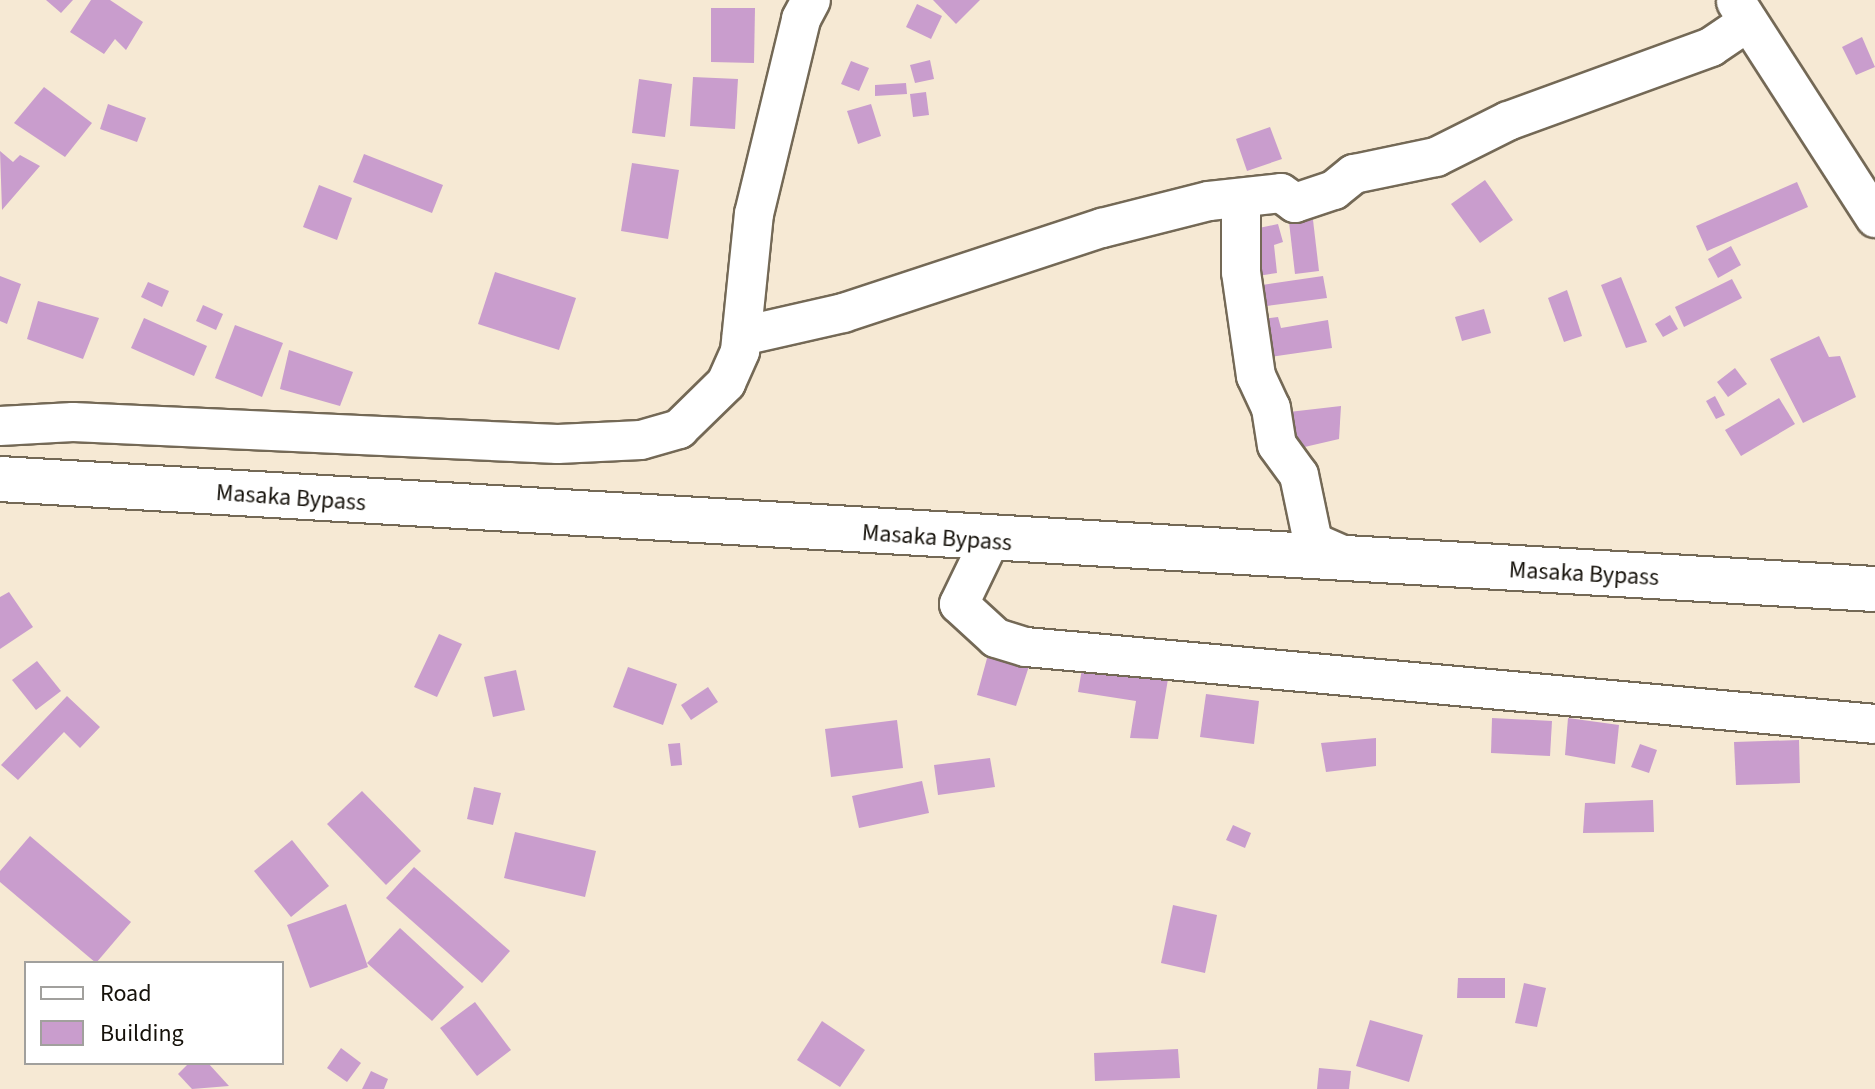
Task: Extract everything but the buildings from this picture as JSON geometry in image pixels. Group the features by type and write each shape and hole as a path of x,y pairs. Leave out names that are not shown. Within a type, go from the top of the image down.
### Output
{"highway":[{"name":"Masaka Bypass","path":"0,479 989,542 1875,589"}],"street":[{"path":"0,426 73,422 558,444 641,440 679,429 705,408 726,383 742,336 754,214 801,19 811,0"},
{"path":"742,336 916,291 1102,228 1209,201 1241,202 1281,193 1295,203 1334,190 1354,174 1436,157 1508,121 1711,47 1741,11 1875,218"},
{"path":"1241,202 1241,272 1256,376 1271,408 1277,445 1299,475 1313,542 1359,561"},
{"path":"989,542 959,604 996,638 1026,647 1875,724"}]}
